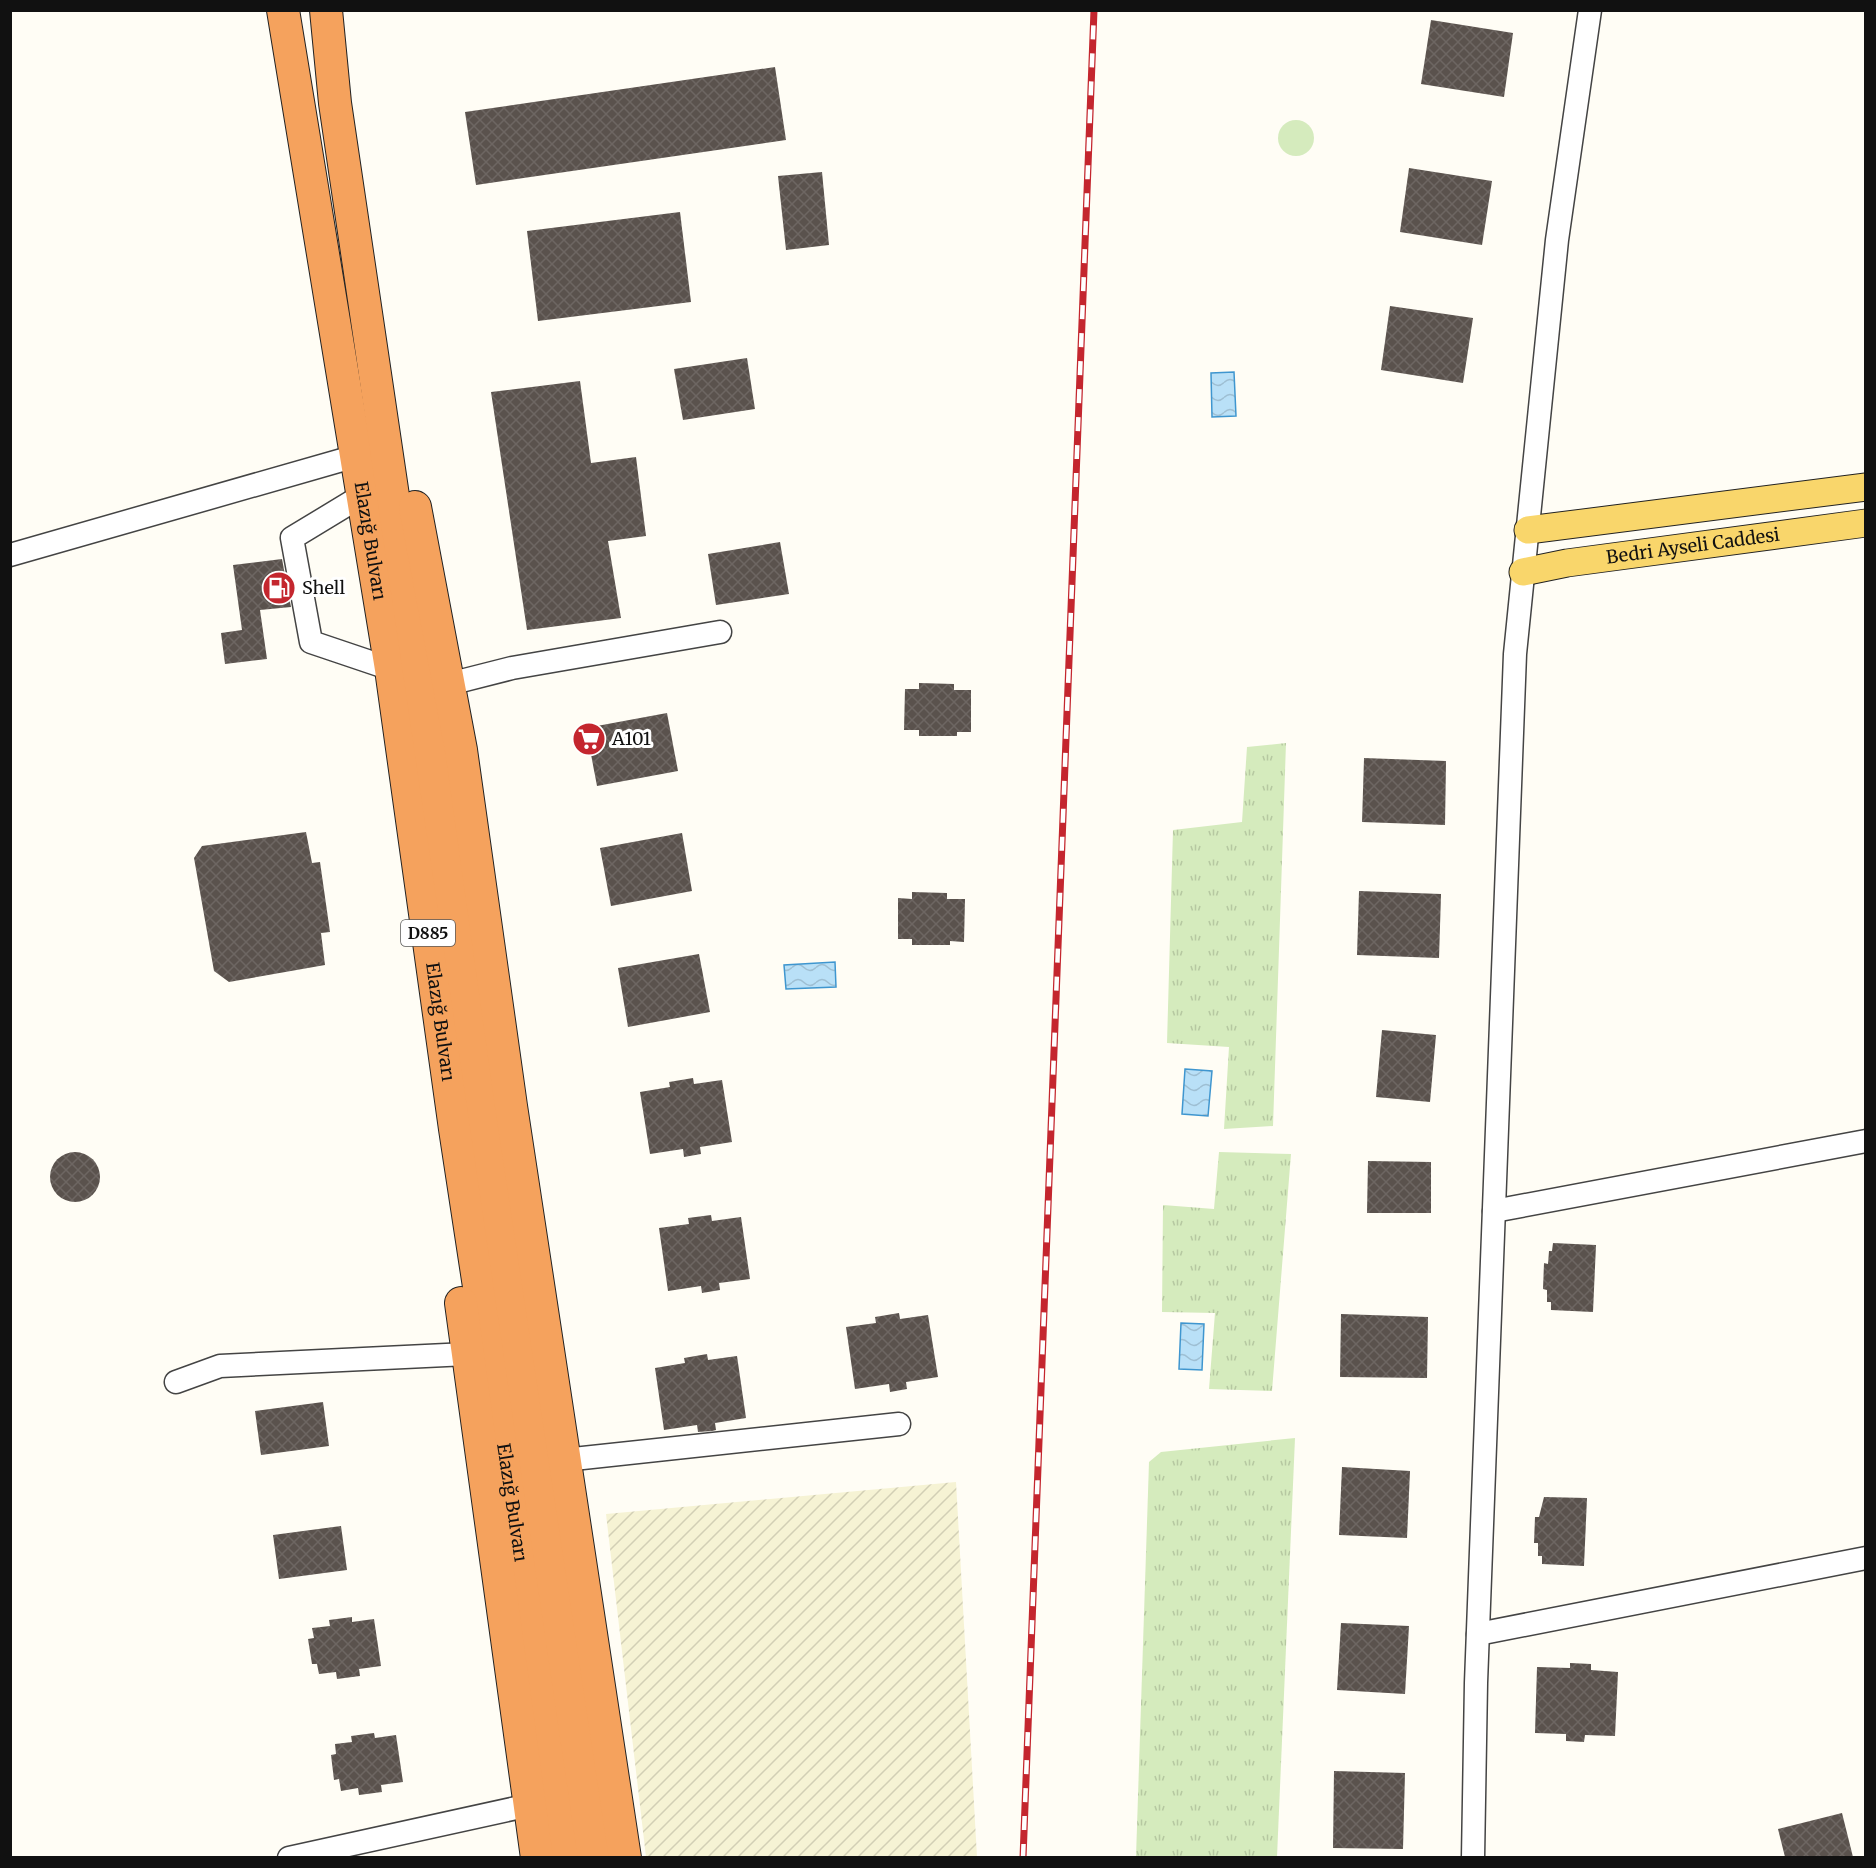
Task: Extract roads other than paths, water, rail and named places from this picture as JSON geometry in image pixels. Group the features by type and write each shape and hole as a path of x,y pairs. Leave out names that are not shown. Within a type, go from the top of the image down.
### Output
{"highway":[{"name":"Elazığ Bulvarı","path":"284,10 391,669 455,1129 566,1857"},
{"name":"Elazığ Bulvarı","path":"326,10 335,103 594,1857"},
{"path":"369,328 418,518 461,750 564,1460 625,1857"},
{"path":"455,1129 462,1315 537,1857"}],"main road":[{"name":"Bedri Ayseli Caddesi","path":"1528,530 1866,487"},
{"name":"Bedri Ayseli Caddesi","path":"1523,572 1567,563 1866,523"}],"street":[{"path":"1473,1857 1478,1634 1515,654 1557,240 1590,10"},
{"path":"10,555 356,456"},
{"path":"363,495 292,538 311,642 391,669"},
{"path":"449,684 512,668 720,632"},
{"path":"1494,1211 1866,1142"},
{"path":"176,1382 220,1366 467,1354"},
{"path":"564,1460 898,1424"},
{"path":"1478,1634 1866,1558"},
{"path":"290,1857 530,1805"}],"water":[{"path":"1234,372 1236,416 1212,417 1211,373"},
{"path":"835,962 836,987 786,989 784,965"},
{"path":"1185,1069 1212,1071 1208,1116 1182,1114"},
{"path":"1181,1323 1204,1324 1202,1370 1179,1369"}],"railway":[{"path":"1023,1858 1094,10"}],"place":[{"name":"Shell","path":"279,588"},
{"name":"A101","path":"589,739"}]}
